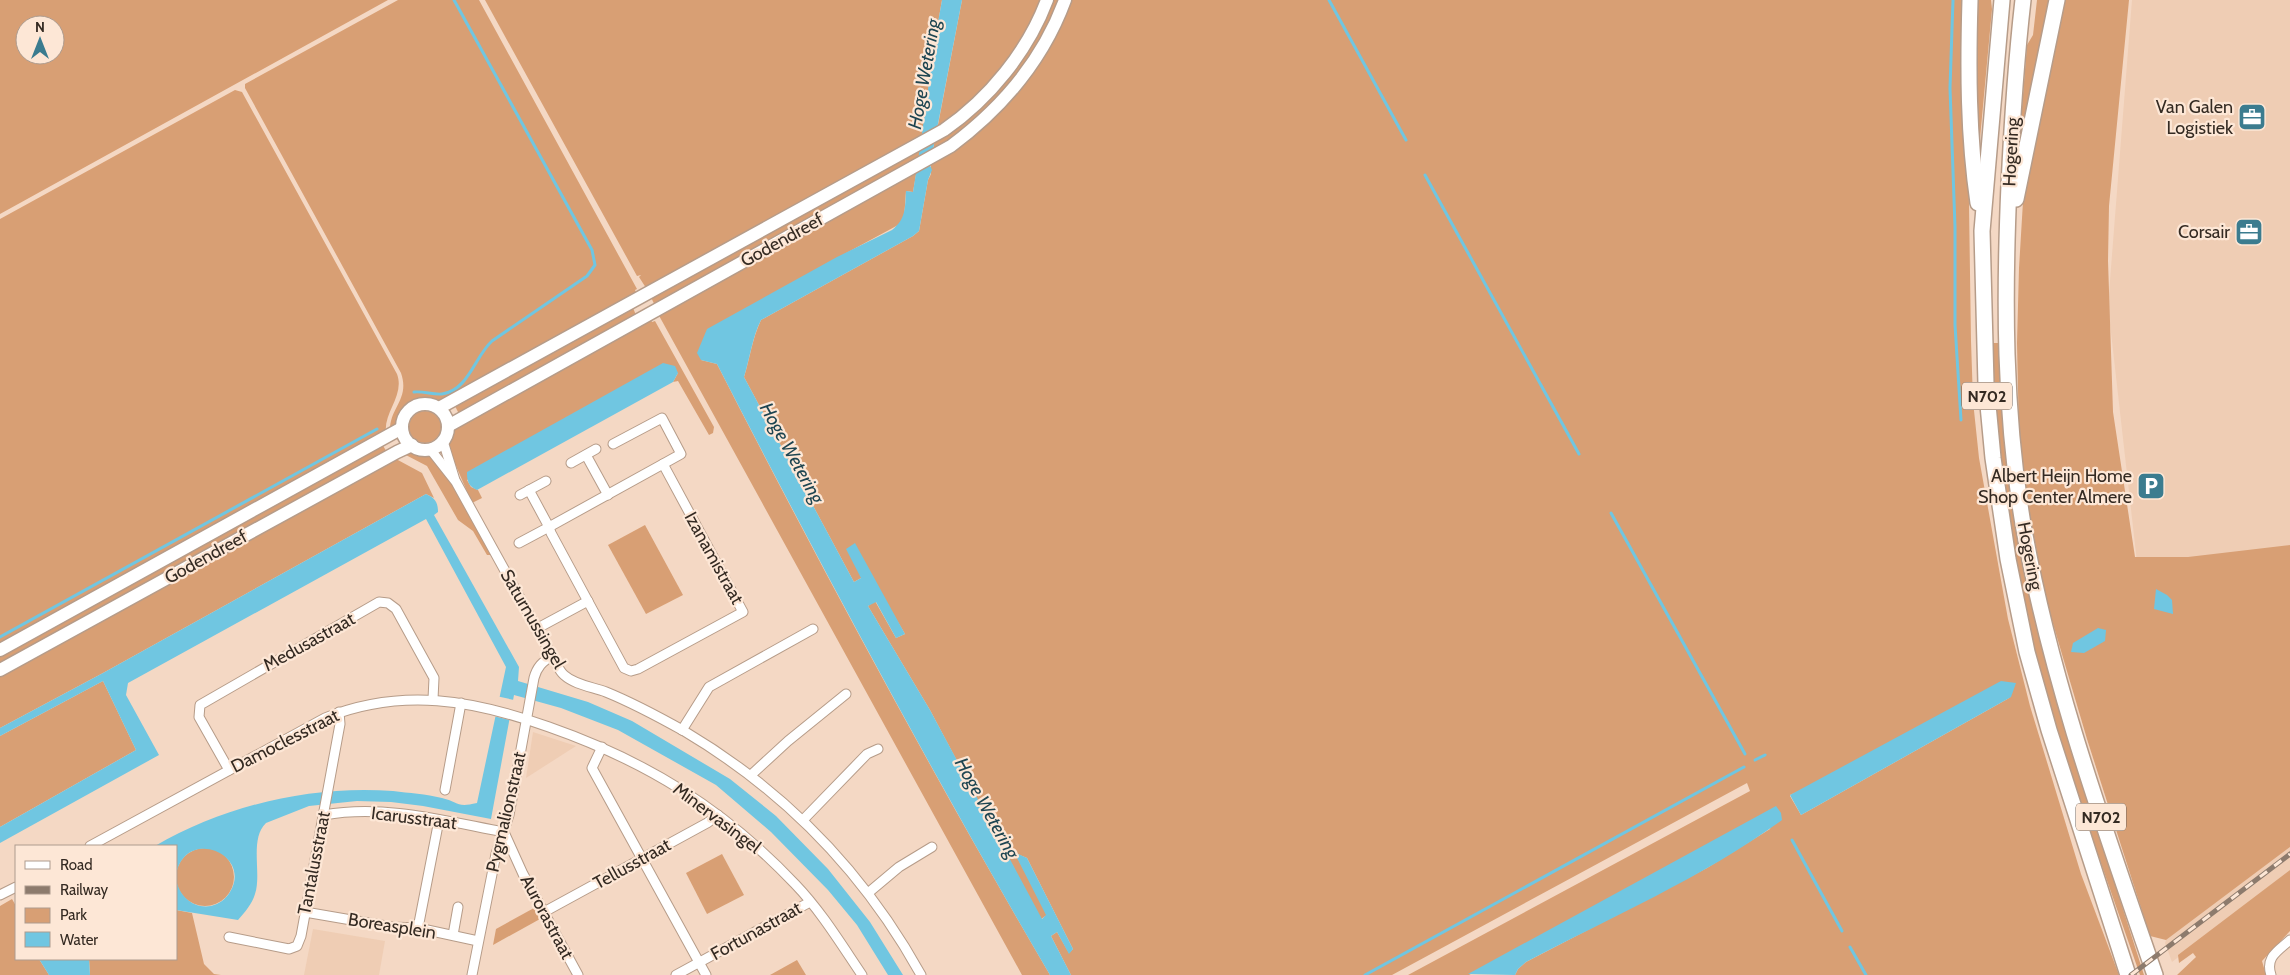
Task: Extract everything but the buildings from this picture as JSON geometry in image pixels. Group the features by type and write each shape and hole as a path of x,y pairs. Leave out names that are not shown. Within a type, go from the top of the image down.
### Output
{"highway":[{"name":"N702","path":"1970,0 1968,72 1971,160 1982,231"},
{"name":"Hogering","path":"2002,0 1988,140 1982,231 1986,384 1993,458 2012,584 2027,652 2049,730 2128,975"},
{"name":"Hogering","path":"2023,0 2012,139 2005,323 2011,423 2023,523 2040,606 2064,697 2105,829 2155,975"},
{"name":"N702","path":"2007,238 2056,0"}],"main road":[{"name":"Godendreef","path":"439,408 937,134 969,110 996,82 1025,43 1047,0"},
{"name":"Godendreef","path":"448,426 910,170 976,128 1009,94 1042,49 1065,0"},
{"path":"427,404 439,408 446,416 448,426 444,441 430,449 420,449 412,445 406,440 402,428 405,416 414,406 427,404"},
{"name":"Godendreef","path":"0,650 402,428"},
{"name":"Godendreef","path":"0,670 412,445"}],"street":[{"path":"519,543 681,454 662,418 613,444"},
{"name":"Saturnussingel","path":"444,441 456,482"},
{"name":"Saturnussingel","path":"430,449 456,482 536,629 564,675 578,683 607,693 682,730 751,774 803,820 846,867 886,918 921,975"},
{"path":"571,463 596,450"},
{"path":"586,455 608,495"},
{"name":"Izanamistraat","path":"546,481 524,493 549,526 551,534 624,668 631,671 638,670 743,612 663,464"},
{"path":"536,629 588,601"},
{"name":"Medusastraat","path":"228,770 199,717 200,704 379,602 392,606 434,678 433,699"},
{"path":"682,730 709,687 813,629"},
{"name":"Pygmalionstraat","path":"472,975 496,854 504,832 534,678 542,662 552,656"},
{"path":"751,774 846,694"},
{"name":"Damoclesstraat","path":"92,845 324,718 360,706 394,700 433,699 461,703 526,719"},
{"path":"445,790 461,703"},
{"name":"Tantalusstraat","path":"229,938 289,949 297,946 324,815 340,724 340,712"},
{"name":"Minervasingel","path":"526,719 602,747 636,763 678,787 718,814 771,860 810,902 862,975"},
{"path":"602,747 592,768 706,975"},
{"path":"803,820 867,754 878,748"},
{"name":"Icarusstraat","path":"324,815 341,812 407,814 504,832"},
{"name":"Tellusstraat","path":"544,912 642,859 718,814"},
{"path":"418,928 439,820"},
{"name":"Aurorastraat","path":"504,832 578,975"},
{"path":"868,894 899,867 932,848"},
{"path":"0,896 15,887"},
{"name":"Fortunastraat","path":"676,975 810,902"},
{"path":"453,936 458,907"},
{"name":"Boreasplein","path":"305,912 392,927 418,928 478,941"},
{"path":"2271,975 2268,963 2270,959 2290,940"}],"shaded area":[{"path":"2132,0 2290,0 2290,545 2139,580 2108,306"},
{"path":"533,732 576,746 526,778"},
{"path":"2290,847 2290,870 2172,962 2165,943 2166,940"},
{"path":"313,929 385,941 379,975 304,975"}],"green space":[{"path":"0,0 388,0 0,214"},
{"path":"398,0 479,0 637,289 635,290 638,297 438,402 418,400 412,403 390,430 393,415 403,390 401,373 245,88 245,84"},
{"path":"485,0 942,0 932,57 923,138 648,291 639,277 641,275 637,276"},
{"path":"962,0 1043,0 1033,25 993,82 937,130"},
{"path":"1050,0 1062,0 1046,37 995,106 932,154 935,140 972,111"},
{"path":"1068,0 1966,0 1971,341 1973,401 1979,458 2008,619 2030,706 2081,874 2119,975 1515,975 1518,969 1526,962 1707,868 1770,829 1776,807 1469,975 1408,975 1750,791 1747,783 1392,975 1071,975 1051,936 1057,932 1069,953 1073,949 1027,858 1015,853 1047,915 1041,919 930,710 868,606 875,601 896,638 905,634 882,595 861,578 854,582 744,377 753,341 761,320 919,231 928,180 931,174 931,162 999,110","holes":["2011,697 1801,815 1790,795"]},
{"path":"1973,0 1991,0 1992,9 1978,160"},
{"path":"2037,0 2051,0 2016,181 2027,45 2033,35"},
{"path":"2063,0 2129,0 2109,206 2108,261 2113,412 2135,557 2188,557 2290,545 2290,847 2166,940 2150,936 2087,739 2046,600 2026,495 2019,437 2017,343 2024,185"},
{"path":"235,90 242,92 397,374 398,390 388,418 386,434 0,648 0,219"},
{"path":"921,147 918,161 655,306 651,297"},
{"path":"917,169 913,192 906,191 904,219 900,224 815,270 701,360 717,364 879,672 963,824 1050,975 1022,975 657,312"},
{"path":"633,308 636,315 459,414 454,404"},
{"path":"649,316 652,322 655,321 714,427 713,433 709,435 678,381 673,382 678,373 467,480 471,487 478,490 482,498 472,503 450,452 449,441 454,429"},
{"path":"1990,343 1999,343 2002,397 2033,603 2056,699 2144,975 2140,975 2060,746 2047,701 2024,605 2003,499"},
{"path":"425,411 431,412 436,416 440,421 440,433 436,438 431,442 425,443 419,442 414,438 410,433 409,427 410,421 414,416 419,412"},
{"path":"382,444 388,454 0,668 0,654"},
{"path":"413,451 428,455 444,472 491,555 487,555 473,531 458,520 427,466 402,453"},
{"path":"396,459 422,473 434,498 426,494 0,728 0,674"},
{"path":"645,525 683,595 646,614 608,545"},
{"path":"103,681 136,750 0,827 0,736"},
{"path":"205,848 216,850 229,861 233,871 232,888 216,904 205,906 194,904 178,888 178,866 194,850"},
{"path":"722,854 744,895 707,914 686,873"},
{"path":"2290,870 2290,931 2262,961 2266,975 2177,975 2196,957 2193,953 2179,963 2178,955"},
{"path":"12,899 15,904 15,960 40,960 49,975 0,975 0,906"},
{"path":"534,908 540,919 493,945 496,929"},
{"path":"178,910 192,913 204,964 214,974 221,975 90,975 89,960 178,960"},
{"path":"797,960 806,975 770,975"}],"water":[{"path":"942,0 962,0 930,165 932,170 928,180 919,231 761,320 753,341 744,377 854,582 861,578 846,549 855,543 905,634 896,638 876,602 868,606 930,710 1042,919 1046,915 1014,852 1027,858 1073,949 1069,954 1057,932 1051,936 1071,975 1050,975 879,672 717,364 701,360 697,353 707,329 837,257 892,230 900,222 904,213 906,191 913,192"},
{"path":"663,363 675,366 678,373 673,382 477,490 470,485 467,472"},
{"path":"426,494 437,503 438,512 434,515 519,667 518,681 588,702 632,721 730,779 776,816 828,869 870,922 903,975 888,975 857,925 828,890 771,832 716,785 618,730 561,708 514,695 491,819 391,802 357,801 309,806 266,823 261,830 257,847 257,886 255,894 250,905 238,920 178,910 178,885 180,891 188,900 204,906 217,904 230,892 235,878 233,866 225,857 215,851 203,849 191,852 182,860 178,870 178,845 157,845 211,819 270,801 331,791 393,791 436,797 461,805 477,803 506,667 426,519 128,683 126,695 159,755 0,843 0,827 136,750 103,681 0,736 0,728"},
{"path":"2156,589 2172,600 2173,614 2154,609"},
{"path":"2098,628 2106,630 2105,641 2084,653 2071,652 2073,643"},
{"path":"2001,681 2016,683 2011,697 1801,815 1790,795"},
{"path":"1776,806 1781,813 1782,820 1752,841 1657,896 1526,962 1518,969 1515,975 1468,974"},
{"path":"40,960 89,960 90,975 49,975"}],"pier":[{"path":"496,696 514,700 510,720 493,716"}],"waterway":[{"path":"414,392 442,394 458,387 492,341 587,276 595,265 592,250 454,0"},
{"path":"1329,0 1406,140"},
{"path":"1953,0 1950,88 1955,227 1955,325 1961,420"},
{"path":"1425,175 1579,454"},
{"path":"0,637 377,429"},
{"path":"1611,513 1745,754"},
{"path":"1755,760 1765,755"},
{"path":"1365,975 1744,767"},
{"path":"1792,840 1842,931"},
{"path":"1850,947 1866,975"}],"railway":[{"path":"2131,975 2290,854"}],"place":[{"name":"Van Galen Logistiek","path":"2252,117"},
{"name":"Corsair","path":"2249,232"},
{"name":"Albert Heijn Home Shop Center Almere","path":"2151,486"}],"water label":[{"name":"Hoge Wetering","path":"924,74"},
{"name":"Hoge Wetering","path":"792,453"},
{"name":"Hoge Wetering","path":"987,808"}]}
